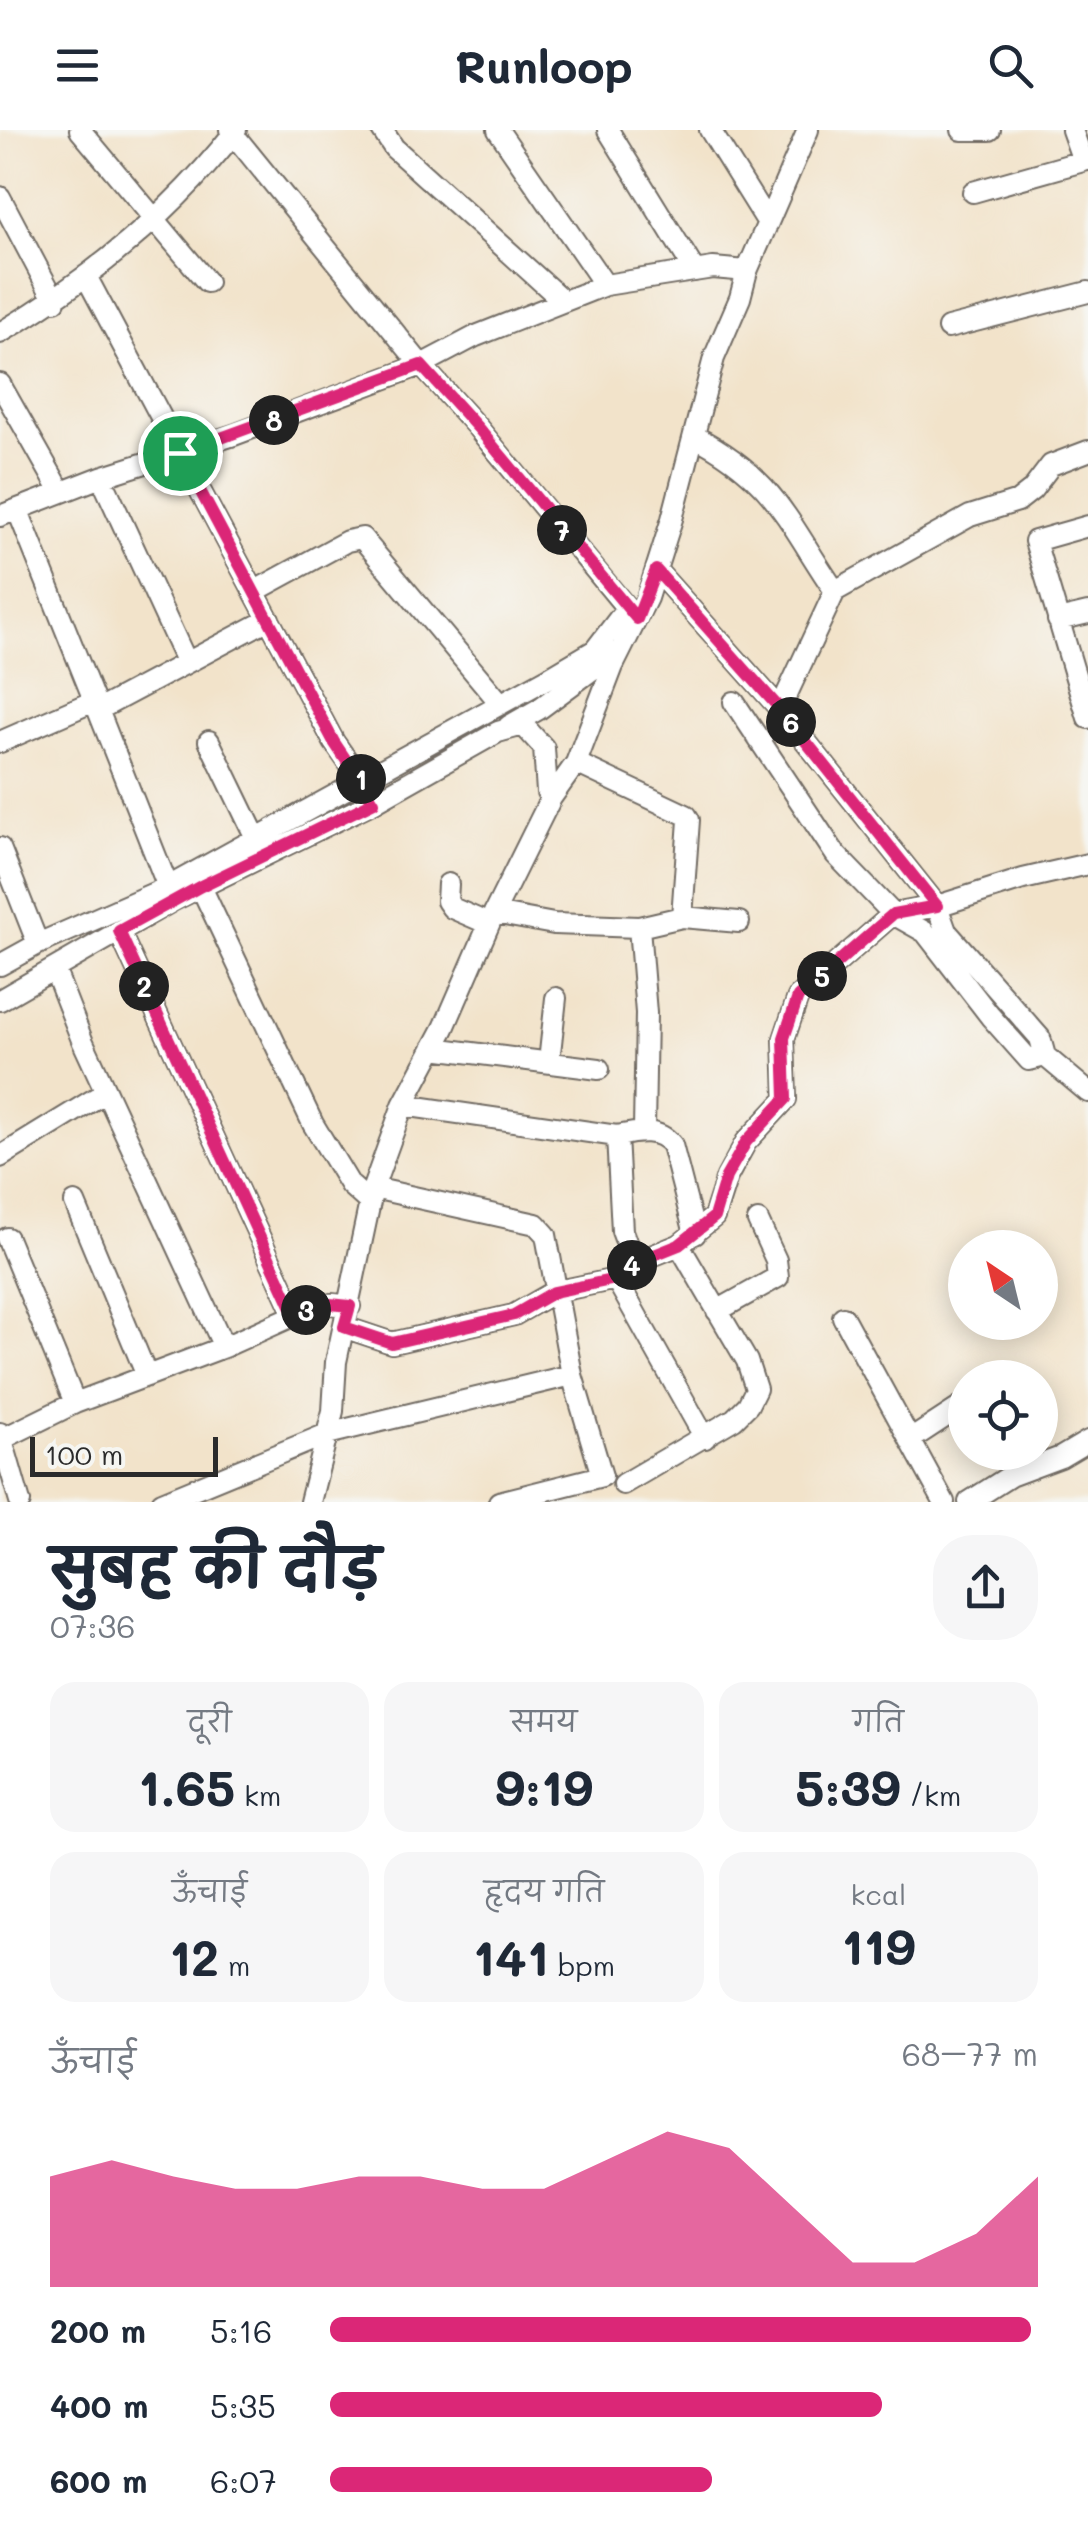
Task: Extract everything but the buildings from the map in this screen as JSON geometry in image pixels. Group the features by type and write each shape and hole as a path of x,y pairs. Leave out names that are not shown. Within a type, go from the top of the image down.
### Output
{"street":[{"path":"80,130 207,282"},
{"path":"382,130 394,148 562,300"},
{"path":"498,130 605,285"},
{"path":"608,130 695,270"},
{"path":"710,130 768,223"},
{"path":"310,1502 333,1411 336,1362 371,1195 402,1105 433,1048 551,798 576,763 632,614 656,570 714,358 808,130"},
{"path":"962,130 990,130"},
{"path":"973,192 1085,160 1072,130"},
{"path":"0,334 88,278 156,219 233,132 421,365 632,614"},
{"path":"0,197 54,300"},
{"path":"168,887 96,706 9,514 101,477 180,453 421,365 476,336 605,285 695,270 747,271"},
{"path":"88,278 334,742 374,802"},
{"path":"948,328 1088,292"},
{"path":"0,384 61,492"},
{"path":"694,436 742,465 771,492 835,591"},
{"path":"780,709 835,591 970,516 1018,501 1051,465 1088,451"},
{"path":"101,477 186,662"},
{"path":"1088,526 1035,541 1088,718"},
{"path":"255,591 347,541 362,538 501,704"},
{"path":"656,570 780,709 937,906 946,932 1040,1038 1045,1056 1088,1092"},
{"path":"1058,620 1088,613"},
{"path":"0,965 38,944 168,887 363,782 595,650 632,614"},
{"path":"0,742 96,706 268,620"},
{"path":"0,1000 201,886 374,802 498,732 538,709 622,648"},
{"path":"734,702 836,856 893,914 925,932 1029,1060 1045,1056"},
{"path":"498,732 523,725 544,748 547,792 551,798"},
{"path":"209,741 257,840"},
{"path":"576,763 686,815 682,917"},
{"path":"0,848 38,944"},
{"path":"344,1327 392,1343 514,1315 554,1292 616,1279 634,1263 687,1240 714,1217 726,1177 746,1142 786,1099 784,1038 798,997 893,914 937,906 1023,878 1088,864"},
{"path":"448,884 447,901 452,908 492,918 639,927 682,917 739,922"},
{"path":"201,886 313,1124 350,1185 371,1195 536,1224 546,1235 572,1375 602,1476 626,1493 734,1419 748,1405 756,1389 747,1361 717,1311 687,1240 672,1144 667,1138 644,1130 617,1136 402,1105"},
{"path":"639,927 646,1013 644,1130"},
{"path":"119,931 295,1314"},
{"path":"55,970 106,1092 224,1347"},
{"path":"549,1062 556,998"},
{"path":"433,1048 599,1069"},
{"path":"0,1157 106,1092"},
{"path":"617,1136 622,1231 634,1263"},
{"path":"76,1203 147,1376"},
{"path":"717,1311 778,1277 776,1260 758,1221"},
{"path":"7,1238 75,1404"},
{"path":"616,1279 705,1438"},
{"path":"20,1502 1,1437 224,1347 295,1314 330,1304 350,1306"},
{"path":"843,1316 944,1502"},
{"path":"162,1502 327,1434 572,1375"},
{"path":"910,1440 948,1415"},
{"path":"1058,1457 1088,1441"},
{"path":"969,1502 1014,1470"},
{"path":"499,1502 602,1476"}],"route":[{"path":"421,365 637,619 656,570 780,709 937,906 893,914 798,997 784,1038 786,1099 746,1142 726,1177 714,1217 679,1245 634,1263 616,1279 554,1292 514,1315 392,1343 344,1327 350,1306 330,1304 295,1314 119,931 201,886 374,802 334,742 180,453 421,365"}]}
